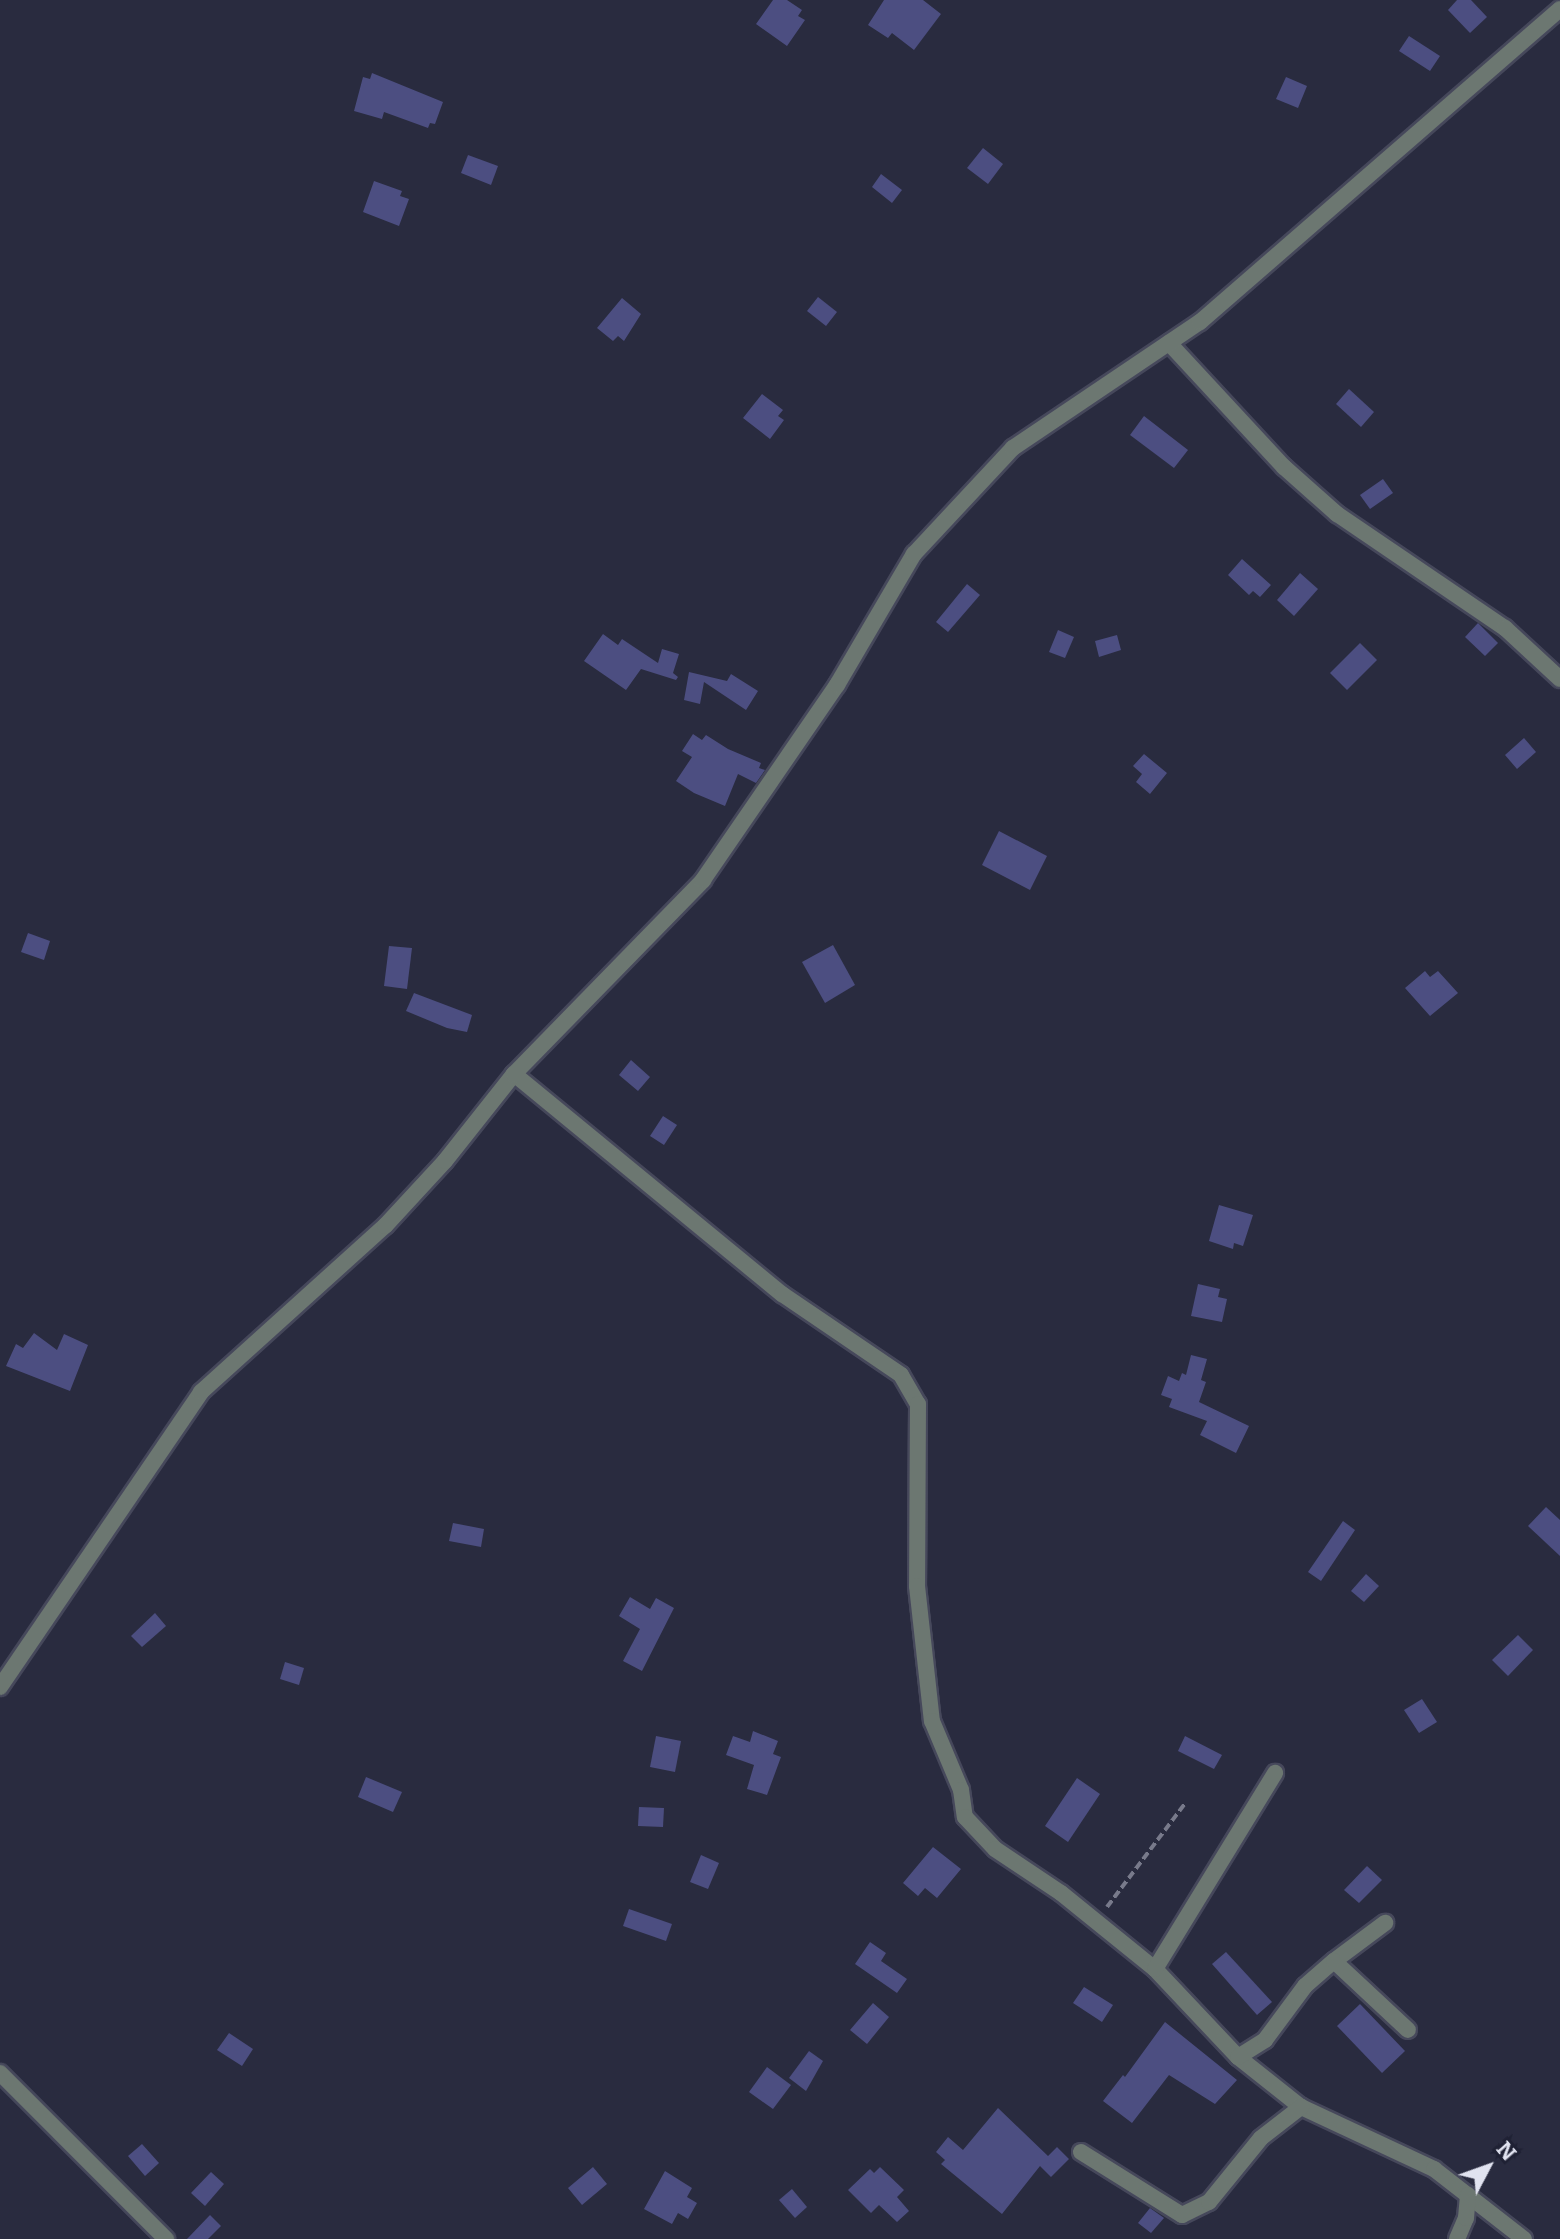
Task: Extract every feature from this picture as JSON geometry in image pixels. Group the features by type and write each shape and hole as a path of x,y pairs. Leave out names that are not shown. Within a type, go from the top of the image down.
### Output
{"street":[{"path":"0,1687 201,1392 385,1226 445,1161 514,1074 703,880 837,685 914,554 1013,448 1200,322 1560,9"},
{"path":"1169,343 1284,467 1337,514 1505,628 1560,679"},
{"path":"514,1074 782,1294 901,1375 918,1404 917,1586 932,1721 961,1790 965,1817 995,1849 1061,1893 1155,1969 1238,2057 1301,2107 1434,2169 1524,2239"},
{"path":"1155,1969 1275,1773"},
{"path":"1238,2057 1265,2040 1305,1986 1385,1923"},
{"path":"1334,1961 1408,2030"},
{"path":"0,2073 166,2239"},
{"path":"1081,2152 1182,2215 1209,2202 1261,2138 1301,2107"},
{"path":"1457,2239 1466,2218 1468,2195"}],"path":[{"path":"1096,1922 1186,1802"}],"building":[{"path":"773,0 787,0 802,10 798,16 805,20 787,46 756,24"},
{"path":"884,0 923,0 941,14 914,50 892,33 888,38 868,25"},
{"path":"1457,0 1471,0 1487,17 1470,33 1448,10"},
{"path":"1409,36 1440,56 1430,71 1399,51"},
{"path":"372,73 443,102 435,124 430,123 428,128 384,112 382,119 354,111 363,77 370,79"},
{"path":"1286,77 1307,86 1298,108 1276,99"},
{"path":"983,148 1003,164 988,184 967,168"},
{"path":"468,155 498,166 491,185 461,173"},
{"path":"881,174 902,190 892,203 872,187"},
{"path":"374,181 402,191 400,196 409,199 399,226 363,212"},
{"path":"818,297 837,312 826,326 807,311"},
{"path":"622,298 641,314 624,341 618,336 613,341 597,328"},
{"path":"1349,389 1374,412 1361,427 1336,404"},
{"path":"762,394 783,410 778,416 784,420 770,439 743,418"},
{"path":"1144,416 1188,450 1174,468 1130,435"},
{"path":"1383,479 1393,493 1370,509 1360,495"},
{"path":"1242,559 1271,585 1260,597 1253,591 1249,595 1228,575"},
{"path":"1300,573 1318,589 1294,616 1277,600"},
{"path":"967,584 980,595 948,632 936,622"},
{"path":"1478,623 1498,643 1485,656 1465,637"},
{"path":"1058,630 1074,637 1065,658 1049,652"},
{"path":"603,634 618,645 622,639 658,663 662,649 679,654 673,673 678,677 676,680 641,669 626,690 584,661"},
{"path":"1117,635 1121,650 1099,657 1095,641"},
{"path":"1360,643 1377,660 1347,690 1330,673"},
{"path":"689,672 727,681 731,674 758,691 746,710 704,682 700,704 684,700"},
{"path":"693,734 702,740 706,735 728,749 761,763 759,768 765,770 756,783 738,774 725,806 694,793 676,781 692,757 682,751"},
{"path":"1524,738 1536,752 1517,769 1505,755"},
{"path":"1144,754 1167,773 1150,794 1136,782 1142,774 1133,766"},
{"path":"999,831 1047,856 1030,890 982,865"},
{"path":"28,933 50,941 44,960 21,952"},
{"path":"833,945 855,985 825,1003 802,962"},
{"path":"389,946 412,948 407,989 384,986"},
{"path":"1425,971 1430,977 1438,971 1458,993 1430,1016 1405,988"},
{"path":"414,993 472,1015 467,1032 447,1028 406,1011"},
{"path":"631,1060 650,1077 638,1091 619,1075"},
{"path":"663,1116 677,1125 664,1145 650,1136"},
{"path":"1219,1205 1253,1215 1243,1246 1234,1243 1233,1249 1209,1241"},
{"path":"1198,1284 1220,1289 1218,1297 1227,1299 1222,1322 1191,1316"},
{"path":"34,1333 57,1350 64,1334 88,1345 70,1391 6,1366 16,1344 23,1348"},
{"path":"1191,1355 1207,1359 1201,1380 1206,1382 1199,1402 1249,1426 1236,1453 1200,1435 1207,1421 1169,1407 1172,1399 1161,1395 1168,1376 1179,1381 1182,1373 1186,1375"},
{"path":"1546,1507 1560,1520 1560,1556 1528,1526"},
{"path":"1343,1521 1355,1530 1321,1581 1308,1572"},
{"path":"453,1523 484,1529 481,1547 449,1541"},
{"path":"1366,1574 1379,1586 1364,1602 1351,1591"},
{"path":"630,1597 650,1609 656,1598 674,1608 642,1671 623,1661 640,1629 619,1616"},
{"path":"155,1613 166,1626 142,1647 131,1636"},
{"path":"1518,1635 1533,1650 1508,1676 1492,1660"},
{"path":"285,1662 304,1668 299,1685 280,1679"},
{"path":"1422,1699 1437,1722 1419,1733 1404,1710"},
{"path":"753,1731 778,1741 773,1754 781,1757 767,1795 747,1789 754,1765 726,1755 733,1736 750,1742"},
{"path":"656,1736 681,1741 675,1772 650,1767"},
{"path":"1185,1736 1222,1755 1214,1769 1178,1751"},
{"path":"366,1777 402,1792 393,1812 358,1797"},
{"path":"1077,1778 1100,1794 1068,1842 1045,1826"},
{"path":"639,1807 664,1808 663,1827 638,1826"},
{"path":"933,1847 961,1869 937,1898 925,1888 918,1896 903,1883"},
{"path":"701,1855 719,1863 708,1889 690,1882"},
{"path":"1367,1866 1382,1880 1359,1903 1344,1890"},
{"path":"629,1909 672,1924 666,1941 623,1926"},
{"path":"870,1942 886,1953 881,1961 907,1979 897,1993 855,1964"},
{"path":"1226,1952 1272,2002 1257,2015 1212,1964"},
{"path":"1084,1987 1113,2005 1102,2022 1073,2003"},
{"path":"873,2003 889,2017 867,2044 850,2030"},
{"path":"1360,2004 1405,2051 1382,2073 1337,2026"},
{"path":"1165,2022 1237,2080 1215,2104 1169,2075 1132,2123 1103,2101 1123,2075 1125,2077"},
{"path":"229,2033 253,2049 242,2066 217,2050"},
{"path":"809,2051 823,2061 806,2091 789,2078"},
{"path":"767,2067 791,2085 773,2109 749,2092"},
{"path":"998,2108 1048,2156 1057,2147 1069,2159 1051,2177 1040,2166 1002,2214 941,2164 945,2160 936,2152 948,2137 963,2150"},
{"path":"142,2144 159,2163 145,2176 128,2156"},
{"path":"593,2167 607,2184 582,2205 568,2188"},
{"path":"880,2167 904,2190 897,2197 909,2211 897,2222 879,2205 871,2213 848,2190 870,2169 874,2173"},
{"path":"665,2171 692,2188 687,2197 697,2203 688,2219 678,2213 672,2224 644,2209"},
{"path":"211,2172 224,2184 205,2206 191,2193"},
{"path":"792,2189 807,2207 795,2218 779,2200"},
{"path":"1150,2208 1164,2218 1151,2233 1138,2223"},
{"path":"210,2215 221,2226 208,2239 187,2239"}]}
